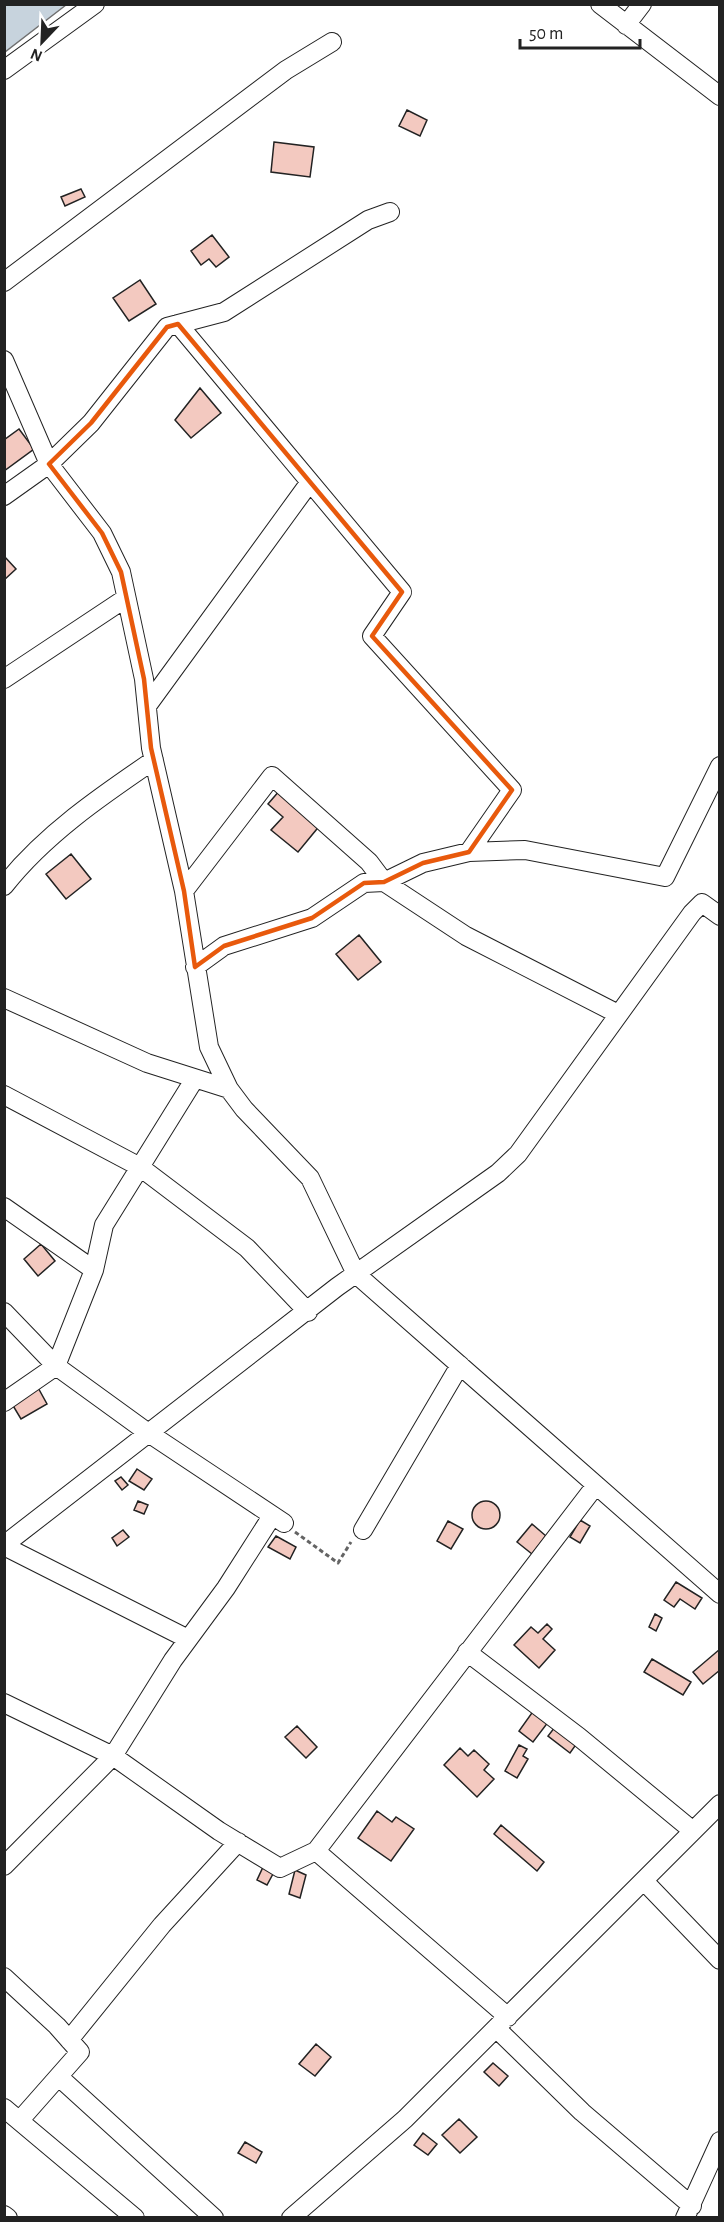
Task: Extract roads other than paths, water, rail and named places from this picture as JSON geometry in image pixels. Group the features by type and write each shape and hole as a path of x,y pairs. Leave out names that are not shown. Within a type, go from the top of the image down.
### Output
{"street":[{"path":"4,70 95,4"},
{"path":"600,4 720,96"},
{"path":"626,25 642,4"},
{"path":"4,282 286,70 332,42"},
{"path":"4,496 49,464 91,423 167,327 224,312 369,220 390,212"},
{"path":"178,324 402,592 372,636 512,790 469,852"},
{"path":"4,360 11,396 49,464 102,533 121,572 144,679 154,760 184,891 209,1047 229,1089 251,1117 310,1178 356,1274 720,1594"},
{"path":"147,706 310,482"},
{"path":"4,679 126,598"},
{"path":"4,886 16,871 90,804 154,760"},
{"path":"195,967 224,946 312,918 364,883 384,882 423,863 469,852 525,850 665,877 720,766"},
{"path":"184,891 272,776 369,862 384,882 466,936 618,1014"},
{"path":"188,1639 4,1546 147,1432 356,1274 498,1173 518,1154 618,1014 702,903 720,916"},
{"path":"4,998 147,1063 194,1080 229,1089"},
{"path":"4,1402 56,1366 94,1270 104,1225 194,1080"},
{"path":"4,1095 140,1167 247,1248 308,1312"},
{"path":"4,1207 94,1270"},
{"path":"4,1312 56,1366 147,1432 278,1520 188,1639 113,1756 4,1866"},
{"path":"363,1530 460,1365"},
{"path":"4,1703 113,1756 237,1842 280,1868 316,1851 596,1485"},
{"path":"467,1652 579,1737 693,1831"},
{"path":"291,2217 405,2119 720,1804"},
{"path":"69,2040 162,1925 237,1842"},
{"path":"316,1851 502,2023 582,2112 688,2212 720,2141"},
{"path":"644,1881 720,1960"},
{"path":"4,1977 80,2052 20,2120"},
{"path":"59,2077 214,2217"},
{"path":"4,2108 135,2217"}]}
